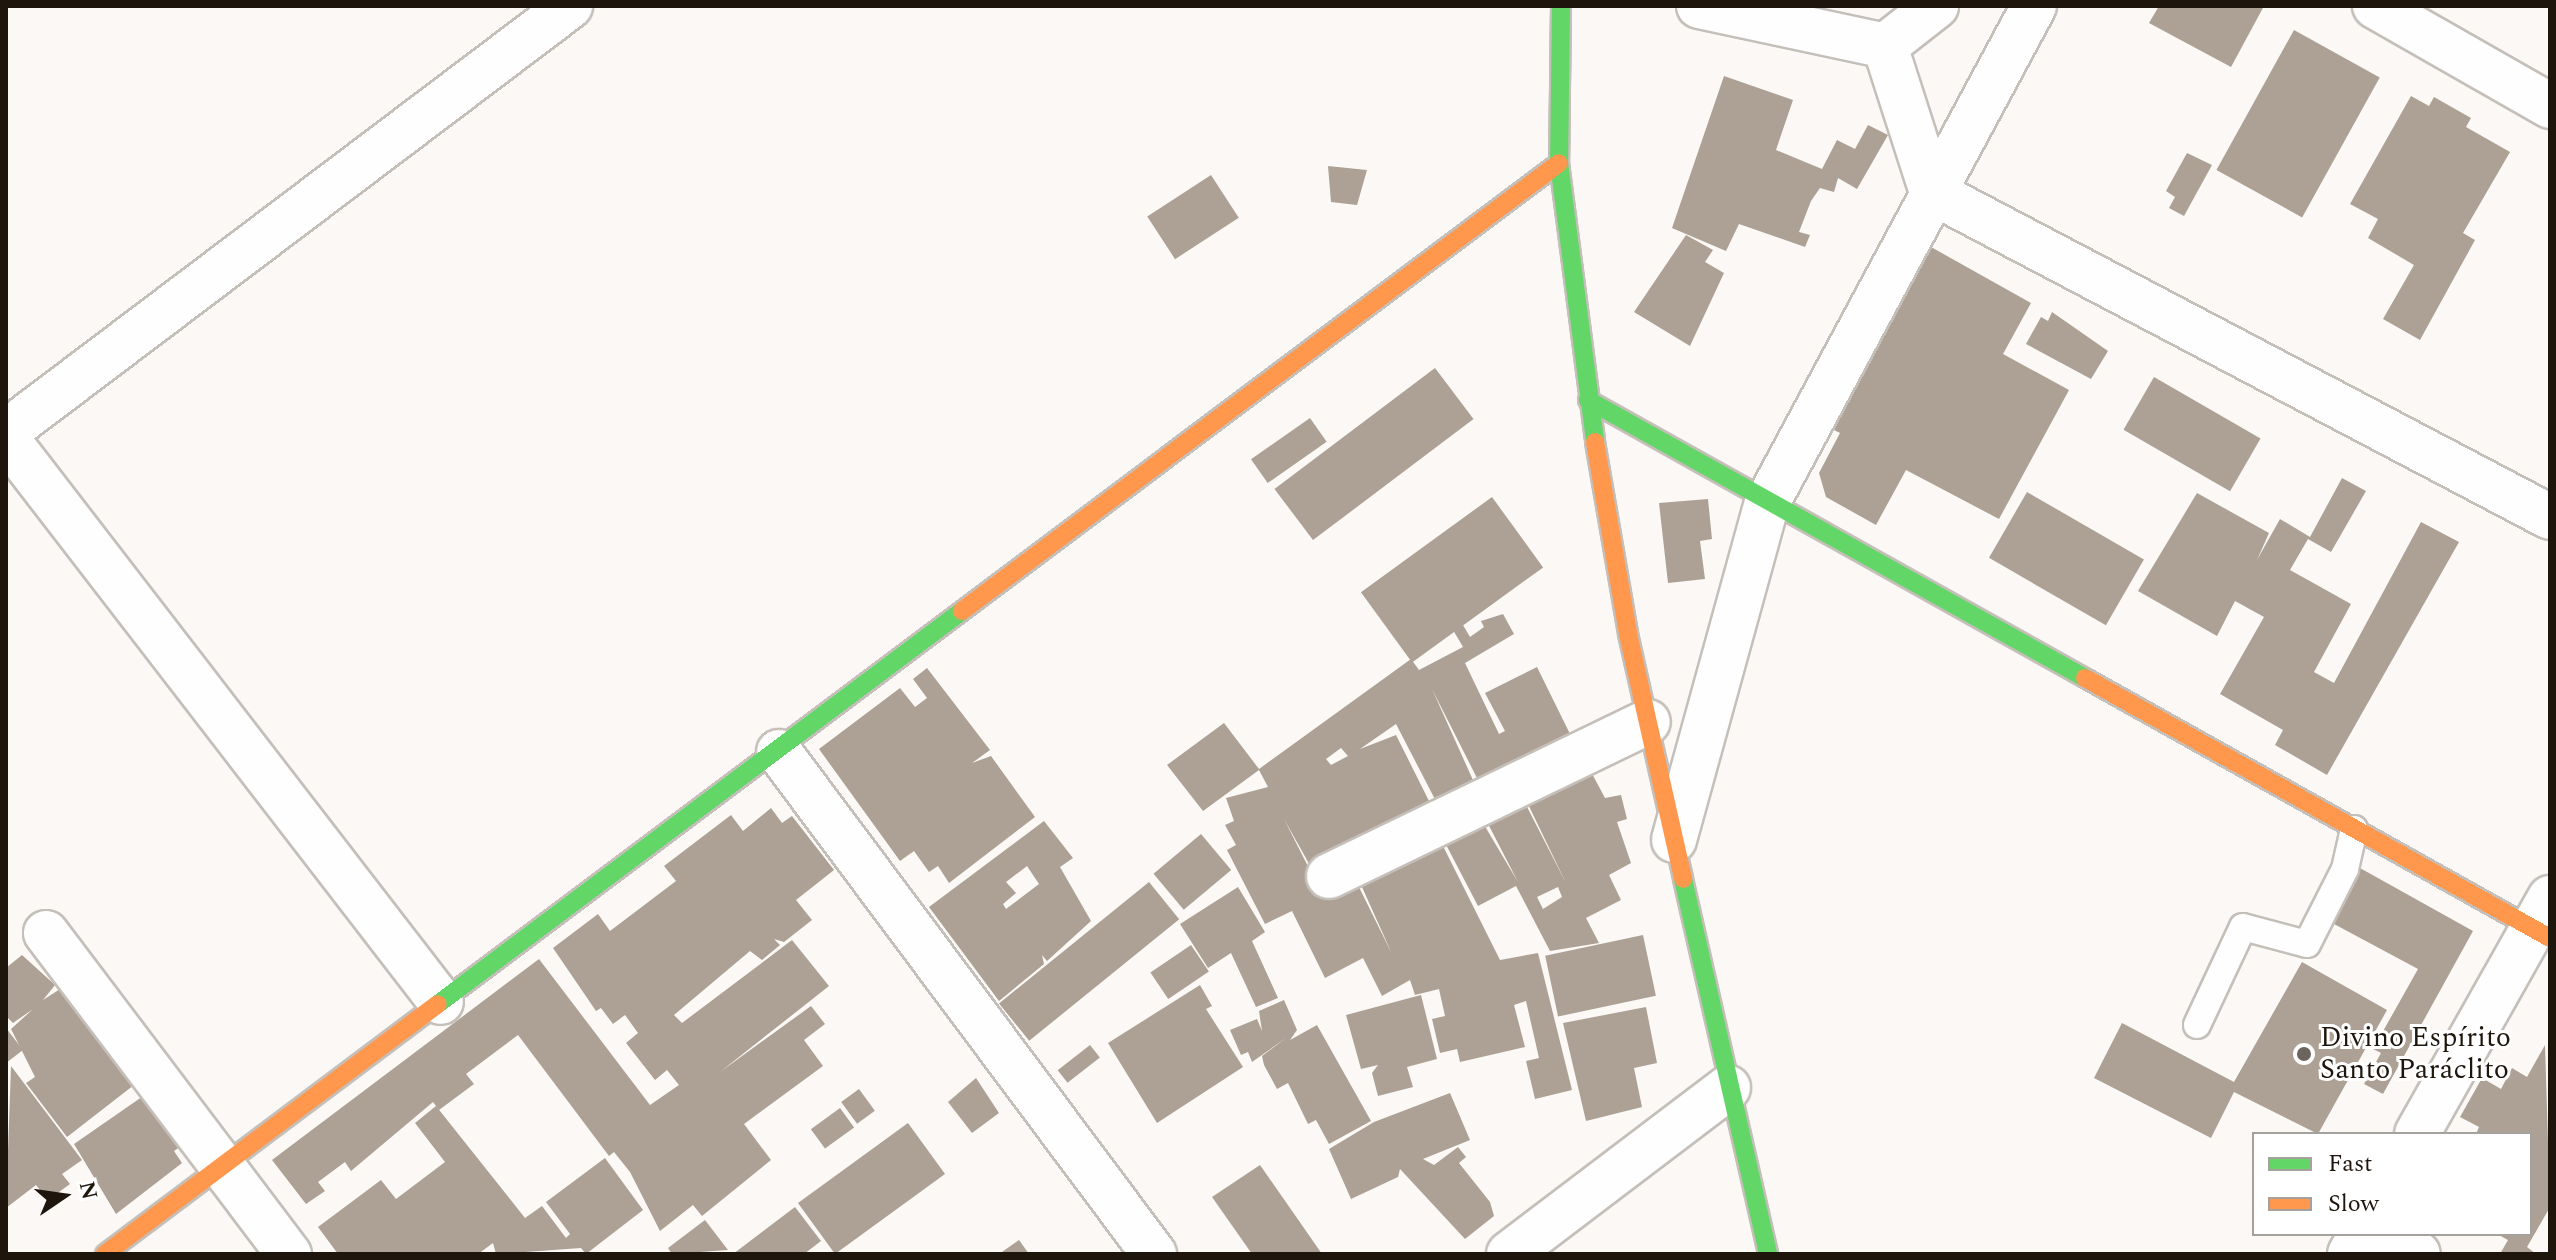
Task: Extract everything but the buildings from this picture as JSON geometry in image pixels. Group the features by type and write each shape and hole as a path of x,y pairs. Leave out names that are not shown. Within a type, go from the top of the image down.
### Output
{"street":[{"path":"6,432 570,6"},
{"path":"1561,6 1559,163 1588,400 1648,722 1728,1088 1768,1254"},
{"path":"1699,6 1885,46"},
{"path":"1885,46 1936,6"},
{"path":"1674,840 1767,503 2034,6"},
{"path":"2375,6 2550,106"},
{"path":"1885,46 1932,192 2550,517"},
{"path":"105,1254 220,1164 779,752 1559,163"},
{"path":"1588,400 2354,829 2545,921 2418,1132"},
{"path":"6,438 441,1002"},
{"path":"1329,876 1648,722"},
{"path":"779,752 1154,1254"},
{"path":"46,933 289,1254"},
{"path":"1509,1254 1728,1088"},
{"path":"2350,1254 2360,1236"},
{"path":"2386,1236 2418,1254"}],"lane":[{"path":"2197,1025 2243,927 2307,944 2345,869 2354,829"}],"traffic: fast":[{"path":"1561,6 1559,163 1595,442"},
{"path":"1588,400 2085,678"},
{"path":"438,1004 962,611"},
{"path":"1683,879 1768,1254"}],"traffic: slow":[{"path":"962,611 1559,163"},
{"path":"1595,442 1628,634 1683,879"},
{"path":"2085,678 2550,938"},
{"path":"105,1254 438,1004"}],"place":[{"name":"Divino Espírito Santo Paráclito","path":"2304,1054"}]}
